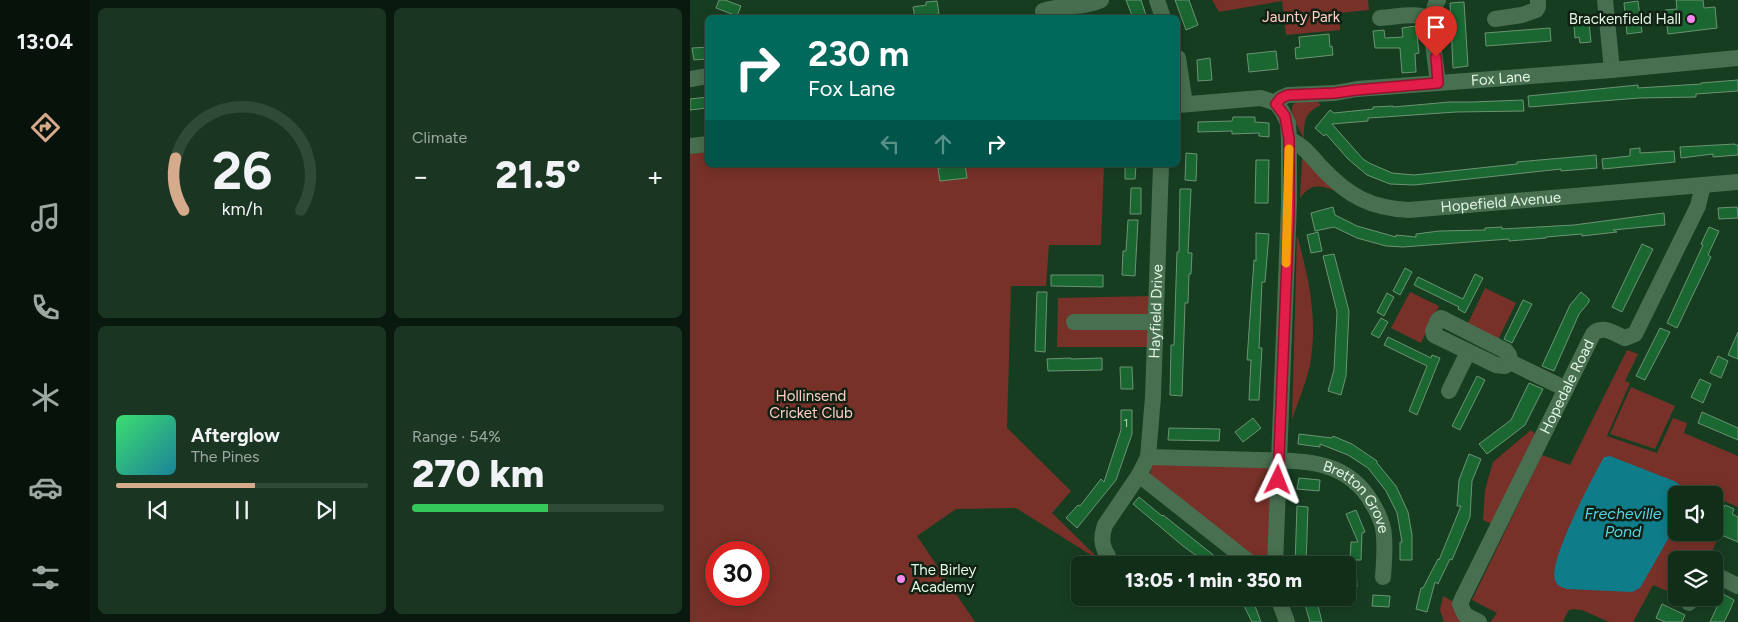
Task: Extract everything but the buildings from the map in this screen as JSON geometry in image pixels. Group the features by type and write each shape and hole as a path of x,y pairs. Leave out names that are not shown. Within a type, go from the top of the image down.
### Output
{"street":[{"path":"1043,11 1058,7 1084,6 1101,0"},
{"path":"1157,0 1162,15"},
{"path":"1438,0 1434,5 1432,19 1438,83"},
{"path":"1494,19 1530,12 1538,7 1538,0"},
{"path":"1605,0 1612,70"},
{"path":"1380,18 1413,15 1432,19"},
{"name":"Fox Lane","path":"1276,104 1281,98 1288,95 1335,93 1738,58"},
{"path":"690,79 705,76"},
{"path":"1180,89 1181,104 1261,98 1276,104 1285,116 1289,139 1289,213 1275,556"},
{"name":"Hopefield Avenue","path":"1289,139 1302,146 1333,180 1353,195 1381,208 1393,210 1419,210 1738,182"},
{"path":"690,146 705,144"},
{"name":"Hayfield Drive","path":"1108,556 1102,544 1102,533 1105,525 1140,475 1148,457 1153,397 1161,167"},
{"name":"Hopedale Road","path":"1479,622 1464,615 1460,604 1593,334 1597,330 1602,329 1625,338 1635,334 1698,206 1704,185"},
{"path":"1441,318 1506,351 1510,362 1505,366 1496,365 1434,335 1432,331 1441,318"},
{"path":"1074,322 1155,322"},
{"path":"1449,391 1468,352"},
{"path":"1510,362 1566,390"},
{"name":"Bretton Grove","path":"1148,457 1318,464 1333,467 1347,474 1360,486 1377,512 1383,527 1383,578"},
{"path":"1140,475 1242,556"},
{"path":"1723,578 1738,586"},
{"path":"1281,606 1287,622"}],"green space":[{"name":"Jaunty Park","path":"1212,0 1368,0 1369,10 1340,13 1340,30 1286,35 1282,1 1219,12"},
{"path":"1315,99 1321,105 1311,111 1306,118 1304,139 1294,118 1292,107 1294,103 1299,101"},
{"name":"Hollinsend Cricket Club","path":"705,152 705,167 1104,167 1101,245 1049,245 1046,286 1011,286 1007,428 1071,491 1052,513 1096,556 1092,556 1016,508 956,509 917,536 975,622 690,622 690,154"},
{"path":"1305,158 1336,191 1325,187 1316,187 1308,190 1300,198 1302,159"},
{"path":"1297,235 1311,299 1313,331 1310,365 1292,420"},
{"path":"1485,288 1516,303 1498,340 1467,325"},
{"path":"1410,292 1439,306 1421,343 1391,328"},
{"path":"1151,296 1151,347 1057,347 1058,298"},
{"path":"1627,350 1638,354 1625,381 1630,383 1607,436 1657,453 1673,418 1687,423 1684,433 1738,456 1738,507 1724,501 1723,503 1723,486 1668,486 1668,541 1717,541 1712,551 1668,551 1668,589 1667,591 1653,585 1633,622 1609,622 1582,610 1572,609 1568,611 1563,622 1491,622 1497,613 1472,600 1542,455 1570,465"},
{"path":"1631,387 1675,406 1655,449 1610,434"},
{"path":"1531,430 1538,437 1494,525 1483,520 1485,490 1493,462"},
{"path":"1153,463 1271,467 1270,556 1250,556 1154,479 1150,473"},
{"path":"1443,596 1456,603 1470,622 1444,622 1440,610"}],"water":[{"name":"Frecheville Pond","path":"1610,456 1674,481 1682,486 1668,486 1668,539 1640,588 1632,592 1567,589 1558,585 1555,580 1558,556 1565,538 1604,457"}],"slow traffic":[{"path":"1286,263 1289,149"}],"place":[{"name":"Brackenfield Hall","path":"1691,19"},
{"name":"The Birley Academy","path":"901,579"}],"route":[{"path":"1278,480 1289,213 1289,130 1288,122 1276,104 1281,98 1288,95 1335,93 1438,83 1436,57"}]}
